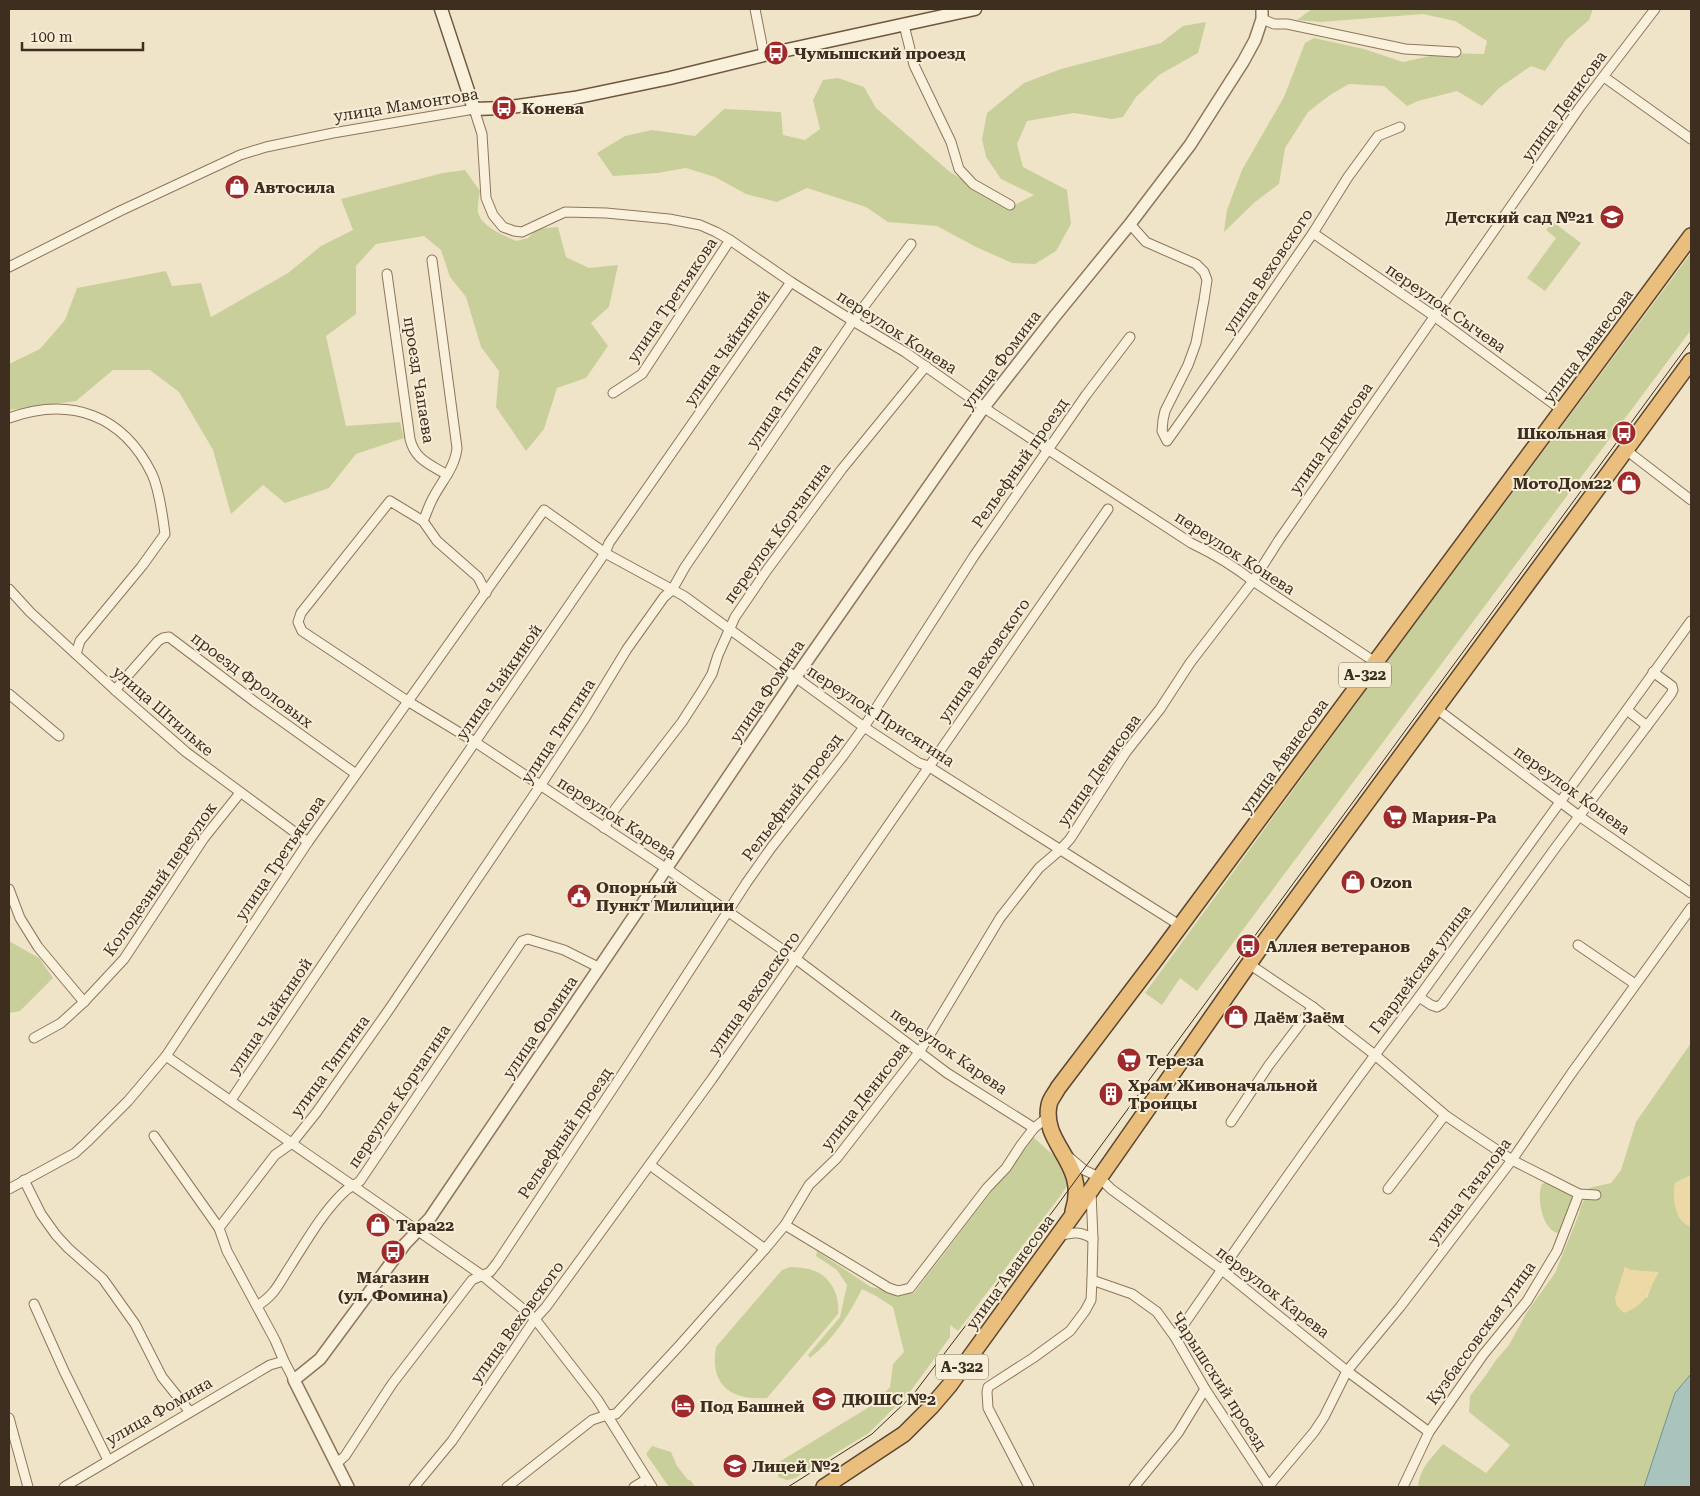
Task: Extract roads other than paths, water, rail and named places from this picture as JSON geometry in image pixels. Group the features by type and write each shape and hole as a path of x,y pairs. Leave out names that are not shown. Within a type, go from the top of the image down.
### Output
{"highway":[{"name":"улица Аванесова","path":"1071,1217 1075,1204 1076,1181 1072,1167 1053,1134 1048,1117 1049,1103 1058,1088 1691,236"},
{"name":"улица Аванесова","path":"824,1487 893,1443 932,1408 949,1386 1057,1237 1249,964 1691,361"}],"main road":[{"path":"441,9 474,109"},
{"name":"улица Мамонтова","path":"474,109 504,108 574,98 975,9"}],"street":[{"path":"755,9 764,55"},
{"name":"улица Денисова","path":"507,1487 592,1420 616,1414 766,1249 785,1224 809,1185 837,1158 920,1051 1000,918 1038,868 1060,850 1126,752 1160,710 1190,663 1253,582 1279,540 1580,106 1655,9"},
{"path":"1262,14 1274,24 1287,24 1405,49 1456,52"},
{"name":"улица Фомина","path":"294,1380 320,1359 405,1244 430,1218 795,678 984,407 1130,224 1205,123 1243,62 1254,40 1262,14"},
{"path":"904,25 914,65 951,142 958,169 973,184 1010,205"},
{"path":"1604,77 1691,139"},
{"name":"переулок Конева","path":"474,109 482,134 486,198 492,215 503,227 522,232 565,212 606,213 686,221 700,225 730,240 791,282 905,352 984,407 1191,543 1214,554 1238,569 1253,582 1375,662"},
{"name":"улица Мамонтова","path":"9,267 120,211 240,155 266,147 333,133 474,109"},
{"name":"улица Веховского","path":"1130,224 1146,242 1196,264 1204,272 1206,280 1196,343 1188,365 1165,411 1162,431 1167,441 1378,136 1400,127"},
{"name":"переулок Сычева","path":"1312,233 1434,316 1562,410"},
{"name":"улица Третьякова","path":"613,393 642,374 730,240"},
{"name":"улица Тяптина","path":"219,1228 275,1155 292,1143 388,1011 585,718 627,649 664,597 672,590 685,567 853,321 911,244"},
{"path":"432,260 458,448 457,455 447,475 430,502 424,521 437,541 478,577 486,592"},
{"name":"проезд Чапаева","path":"387,274 412,448 418,456 447,475"},
{"name":"улица Чайкиной","path":"231,1100 605,554 610,543 791,282"},
{"name":"Рельефный проезд","path":"336,1464 345,1456 392,1384 472,1280 490,1272 497,1263 728,910 771,848 864,727 974,556 1048,449 1130,337"},
{"name":"переулок Корчагина","path":"604,828 615,809 682,722 702,691 712,674 718,655 735,617 778,555 842,469 926,366"},
{"path":"9,418 54,409 75,410 108,422 123,433 134,445 153,476 165,534 142,566 80,640 76,654"},
{"path":"1626,450 1691,500"},
{"name":"переулок Карева","path":"424,521 390,501 301,612 298,622 302,631 667,868 796,959 947,1073 1034,1128"},
{"name":"улица Третьякова","path":"9,1189 74,1153 87,1142 128,1101 166,1056 308,842 544,510"},
{"name":"переулок Присягина","path":"544,510 605,554 684,596 795,678 919,763 928,766 1180,926"},
{"name":"улица Веховского","path":"414,1487 452,1441 536,1319 650,1165 796,959 928,766 1108,510"},
{"name":"улица Штильке","path":"9,589 30,612 186,752 308,842"},
{"name":"Гвардейская улица","path":"1175,1337 1375,1055 1420,997 1691,620"},
{"name":"проезд Фроловых","path":"115,690 158,641 169,637 255,702 356,774"},
{"path":"1420,997 1430,1005 1437,1007 1442,1004 1579,816 1648,726 1673,690 1672,686 1653,672"},
{"path":"9,694 59,736"},
{"name":"переулок Конева","path":"1437,709 1579,816 1691,893"},
{"path":"1627,710 1648,726"},
{"name":"Колодезный переулок","path":"34,1038 61,1023 84,1002 124,959 204,838 240,793"},
{"path":"9,889 20,918 38,947 84,1002"},
{"name":"улица Тачалова","path":"1268,1487 1314,1432 1324,1417 1347,1371 1400,1307 1512,1160 1571,1074 1691,908"},
{"name":"переулок Корчагина","path":"257,1306 277,1289 330,1207 346,1190 360,1181 522,941 528,939 564,950 600,968"},
{"path":"1578,945 1635,984"},
{"path":"1249,964 1313,1007 1375,1055 1445,1115 1512,1160 1579,1194 1596,1196"},
{"path":"1231,1122 1269,1065 1313,1007"},
{"path":"166,1056 483,1276 536,1319 607,1415 652,1487"},
{"path":"1388,1189 1445,1115"},
{"path":"785,1224 888,1288 898,1291 910,1288 987,1188 1006,1168 1034,1128 1048,1117"},
{"path":"154,1136 219,1228 227,1251 275,1340 348,1487"},
{"name":"переулок Карева","path":"1060,1148 1095,1183 1111,1189 1222,1270 1347,1371 1429,1432"},
{"path":"650,1165 766,1249"},
{"path":"24,1180 41,1214 56,1234 68,1248 103,1279 135,1324 162,1378 190,1412"},
{"path":"1029,1487 988,1408 988,1387 1070,1331 1091,1300 1095,1183"},
{"name":"Кузбассовская улица","path":"1403,1487 1429,1432 1483,1355 1527,1301 1557,1251 1579,1194"},
{"path":"1057,1237 1074,1232 1084,1233 1093,1239"},
{"name":"Чарышский проезд","path":"1092,1280 1132,1294 1157,1312 1175,1337 1205,1389 1268,1487"},
{"path":"34,1304 64,1371 108,1460"},
{"name":"улица Фомина","path":"64,1487 270,1365 284,1361"},
{"path":"1134,1487 1178,1433 1205,1389"},
{"path":"9,1418 28,1487"},
{"path":"634,1487 647,1479"}],"water":[{"path":"1691,1374 1691,1487 1644,1487 1675,1393"}],"tram line":[{"path":"788,1487 872,1434 912,1396 1056,1207 1691,341"}],"place":[{"name":"Чумышский проезд","path":"776,53"},
{"name":"Конева","path":"504,108"},
{"name":"Автосила","path":"237,187"},
{"name":"Детский сад №21","path":"1612,217"},
{"name":"Школьная","path":"1624,433"},
{"name":"МотоДом22","path":"1629,483"},
{"name":"Мария-Ра","path":"1395,817"},
{"name":"Ozon","path":"1353,882"},
{"name":"Опорный Пункт Милиции","path":"579,896"},
{"name":"Аллея ветеранов","path":"1248,946"},
{"name":"Даём Заём","path":"1236,1017"},
{"name":"Тереза","path":"1129,1060"},
{"name":"Храм Живоначальной Троицы","path":"1111,1094"},
{"name":"Тара22","path":"378,1225"},
{"name":"Магазин (ул. Фомина)","path":"393,1252"},
{"name":"ДЮШС №2","path":"824,1399"},
{"name":"Под Башней","path":"683,1406"},
{"name":"Лицей №2","path":"735,1466"}]}
